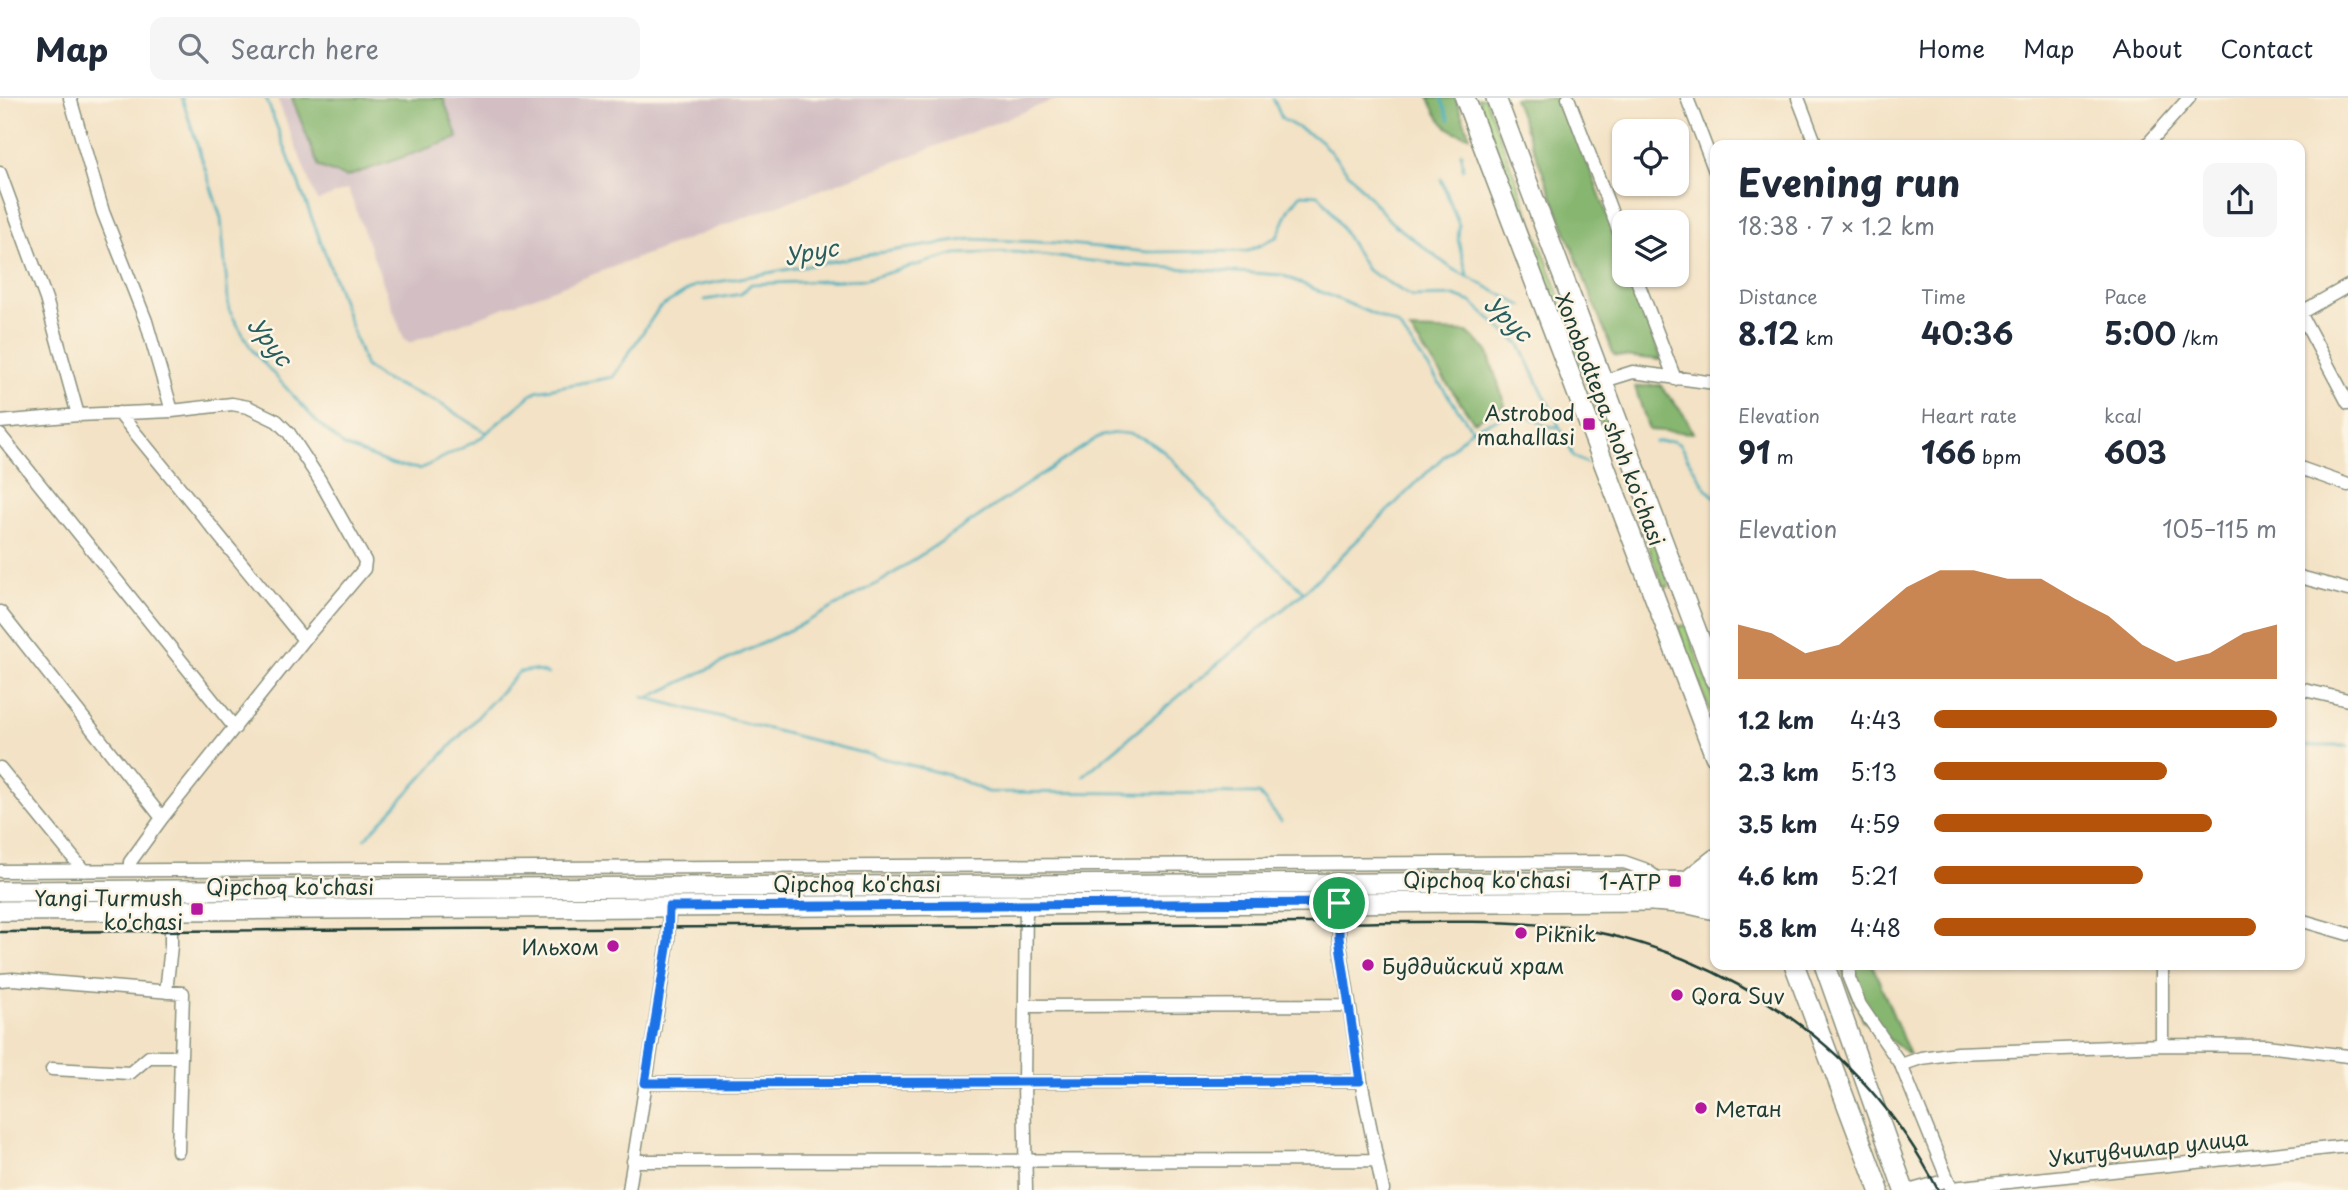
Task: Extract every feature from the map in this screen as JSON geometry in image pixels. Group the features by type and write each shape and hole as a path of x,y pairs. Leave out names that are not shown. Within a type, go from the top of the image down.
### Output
{"main road":[{"name":"Xonobodtepa shoh ko'chasi","path":"1465,98 1710,743"},
{"name":"Xonobodtepa shoh ko'chasi","path":"1496,98 1710,667"},
{"path":"1656,600 1672,604 1682,591"},
{"path":"1687,881 1710,863"},
{"name":"Qipchoq ko'chasi","path":"0,911 1339,903 1358,893 1710,881"},
{"name":"Qipchoq ko'chasi","path":"0,891 1358,893 1654,901 1710,898"},
{"path":"1654,901 1710,909"},
{"path":"1796,970 1878,1190"},
{"path":"1826,970 1904,1190"}],"street":[{"path":"70,98 103,212 146,321 173,411"},
{"path":"1568,98 1612,214"},
{"path":"1687,98 1710,158"},
{"path":"1798,98 1814,140"},
{"path":"2151,140 2189,98"},
{"path":"0,173 46,299 78,415"},
{"path":"2305,310 2348,286"},
{"path":"1640,287 1675,379"},
{"path":"2305,322 2348,403"},
{"path":"1604,381 1633,372 1710,382"},
{"path":"0,422 173,411 232,404 248,407 277,421 289,433 363,556 365,565 162,818 130,862 130,870"},
{"path":"119,413 304,640"},
{"path":"0,435 235,728"},
{"path":"2305,470 2348,485"},
{"path":"2305,578 2348,590"},
{"path":"0,612 162,818"},
{"path":"2305,690 2348,700"},
{"path":"0,768 84,871"},
{"path":"0,871 1624,862 1644,869 1661,881"},
{"path":"1339,903 1339,938 1360,1081 1383,1190"},
{"path":"1026,905 1026,1190"},
{"path":"629,1190 668,942 669,907"},
{"path":"166,992 171,946 171,910"},
{"path":"2305,921 2348,934"},
{"path":"1849,970 1849,978 1860,1005 1901,1065 1951,1186"},
{"path":"2162,970 2162,1045"},
{"path":"0,980 183,993 178,1152"},
{"path":"1025,1006 1349,1005"},
{"path":"1901,1065 1915,1059 1985,1051 2162,1045 2253,1045 2348,1056"},
{"path":"52,1069 131,1073 149,1056 181,1057"},
{"path":"645,1083 1360,1081"},
{"name":"Укитувчилар улица","path":"1912,1190 2348,1146"},
{"path":"633,1161 1375,1160"}],"shaded area":[{"path":"277,98 1059,98 409,343 404,339 348,189 317,201"}],"green space":[{"path":"292,98 443,98 458,138 346,177 319,167"},
{"path":"1429,98 1455,98 1470,136 1455,132 1444,124"},
{"path":"1478,98 1485,98 1668,587 1664,587"},
{"path":"1514,98 1563,98 1612,227 1612,287 1635,287 1662,360 1614,355"},
{"path":"1410,330 1467,332 1487,350 1505,405 1474,422"},
{"path":"1660,385 1685,416 1693,433 1649,430 1635,387"},
{"path":"1685,625 1710,692 1710,711 1678,627"},
{"path":"1842,970 1875,970 1910,1055 1863,1020"}],"waterway":[{"name":"Урус","path":"182,98 221,218 229,310 252,350 316,421 344,446 393,465 420,469 478,440 536,391 613,377 659,308 695,286 971,239 1058,243 1148,252 1248,251 1277,237 1290,208 1301,194 1319,195 1367,270 1412,297 1455,296 1471,302 1520,345 1574,457 1586,463"},
{"path":"266,98 365,366 381,378 439,403 487,433"},
{"path":"1273,98 1282,119 1320,140 1391,222 1451,268 1523,306"},
{"path":"1441,98 1449,120"},
{"path":"1461,152 1463,169"},
{"path":"1441,179 1459,225 1458,240 1468,278"},
{"path":"705,300 741,294 751,284 866,279 956,254 1015,252 1126,265 1282,275 1398,325 1472,429"},
{"path":"1083,776 1304,592 1472,429 1513,413"},
{"path":"1530,417 1546,426 1558,427"},
{"path":"648,698 806,622 882,581 1098,437 1110,434 1138,436 1163,451 1202,494 1304,592"},
{"name":"Урус","path":"1655,442 1673,441 1679,444 1710,493"},
{"path":"365,839 519,672 533,670 548,674"},
{"path":"643,697 949,775 987,792 1259,794 1281,821"},
{"name":"Урус","path":"2305,746 2348,746"}],"railway":[{"path":"0,932 1438,922 1566,927 1626,939 1684,959 1725,978 1799,1024 1863,1081 1916,1151 1938,1190"}],"place":[{"name":"Astrobod mahallasi","path":"1589,424"},
{"name":"1-ATP","path":"1675,881"},
{"name":"Yangi Turmush ko'chasi","path":"197,909"},
{"name":"Piknik","path":"1521,933"},
{"name":"Ильхом","path":"613,946"},
{"name":"Буддийский храм","path":"1368,965"},
{"name":"Qora Suv","path":"1677,995"},
{"name":"Метан","path":"1701,1108"}],"route":[{"path":"1339,903 1339,938 1360,1081 645,1083 668,942 669,907 1339,903"}]}
